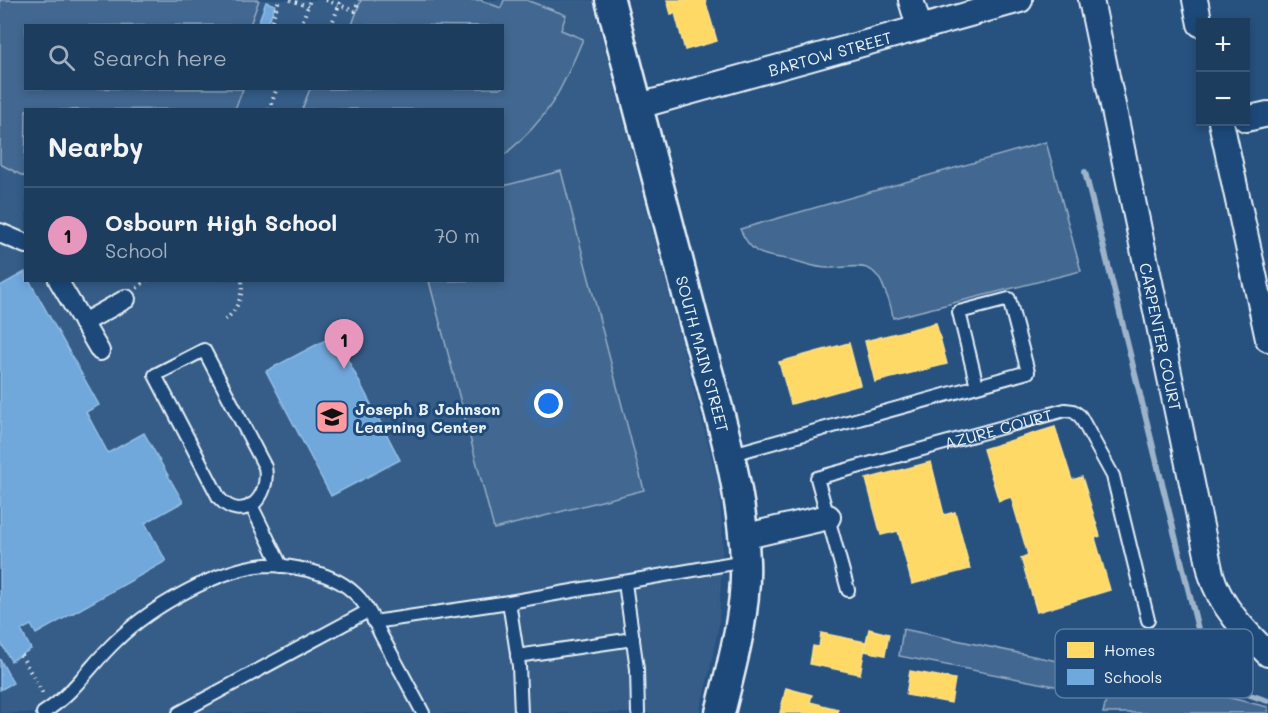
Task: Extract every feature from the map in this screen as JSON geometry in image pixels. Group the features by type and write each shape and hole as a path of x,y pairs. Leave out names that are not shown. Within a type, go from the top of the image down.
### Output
{"street":[{"name":"SOUTH MAIN STREET","path":"610,0 729,455 739,505 744,549 739,623 720,713"},
{"path":"911,0 919,27"},
{"name":"BARTOW STREET","path":"639,106 1020,0"},
{"name":"CARPENTER COURT","path":"1091,0 1211,574 1221,600 1246,629"},
{"path":"1196,0 1199,18"},
{"path":"1250,118 1268,114"},
{"path":"1227,126 1265,308 1268,339"},
{"path":"0,233 24,243"},
{"path":"59,282 100,351"},
{"path":"83,323 126,299"},
{"path":"744,549 828,518"},
{"name":"CARPENTER COURT","path":"1253,637 1268,654"}],"lane":[{"path":"729,455 1028,372 1009,298 959,312 977,386"},
{"path":"204,350 265,467 266,488 251,505 239,509 231,508 219,498 155,375 204,350"},
{"name":"AZURE COURT","path":"848,590 817,478 1057,412 1073,411 1080,416 1113,477 1149,620"},
{"path":"251,505 281,566"},
{"path":"179,713 371,617 509,602 625,583 744,549"},
{"path":"47,710 75,688 116,640 139,621 182,593 216,578 266,565 322,573 341,583 361,600 423,713"},
{"path":"625,583 637,669 638,713"},
{"path":"509,602 522,694 521,713"},
{"path":"517,656 633,639"}],"path":[{"path":"271,24 279,0"},
{"path":"290,0 308,6"},
{"path":"302,24 310,0"},
{"path":"326,0 340,2 355,11 359,0"},
{"path":"332,24 340,2"},
{"path":"270,108 276,90"},
{"path":"225,320 241,298 242,282"},
{"path":"21,655 47,710"}],"shaded area":[{"path":"0,0 592,0 719,486 723,533 719,624 699,713 0,713"},
{"path":"0,0 259,0 250,24 24,24 24,90 243,90 235,108 24,108 24,176 0,164"},
{"path":"361,0 480,0 501,8 504,0 526,0 566,15 561,30 583,39 552,103 532,129 504,155 504,108 302,108 310,90 504,90 504,24 352,24"},
{"path":"1046,142 1081,271 893,318 881,281 870,269 820,267 763,254 751,247 740,229"},
{"path":"561,171 644,490 494,529 429,282 504,282 504,186"},
{"path":"903,629 1055,661 1055,686 899,656"},
{"path":"1107,698 1230,698 1268,707 1268,713 1103,713"}],"building: Homes":[{"path":"667,0 705,0 717,41 685,50 675,13 671,14"},
{"path":"936,323 947,364 875,382 865,341"},
{"path":"849,343 860,385 791,404 779,362"},
{"path":"1055,427 1072,480 1082,477 1100,536 1095,538 1110,590 1037,612 1021,558 1028,555 1011,497 999,501 983,449"},
{"path":"931,462 944,515 955,512 970,569 912,584 898,531 881,535 866,479"},
{"path":"869,629 889,634 885,655 864,651"},
{"path":"821,633 866,642 860,674 810,664 813,646 819,647"},
{"path":"910,671 955,679 951,703 906,695"},
{"path":"786,688 812,695 810,702 838,709 837,713 780,713"}],"building: Schools":[{"path":"266,2 275,5 268,24 258,24"},
{"path":"24,273 24,282 30,282 99,405 86,412 108,453 144,433 183,502 145,523 166,561 36,634 31,625 21,630 31,649 11,661 0,641 0,286"},
{"path":"335,335 400,460 331,496 266,371"},
{"path":"0,659 13,683 0,690"}],"waterway":[{"path":"1085,172 1198,629"},
{"path":"1253,696 1268,701"}],"place":[{"name":"Osbourn High School","path":"344,369"},
{"name":"Joseph B Johnson Learning Center","path":"332,417"}]}
